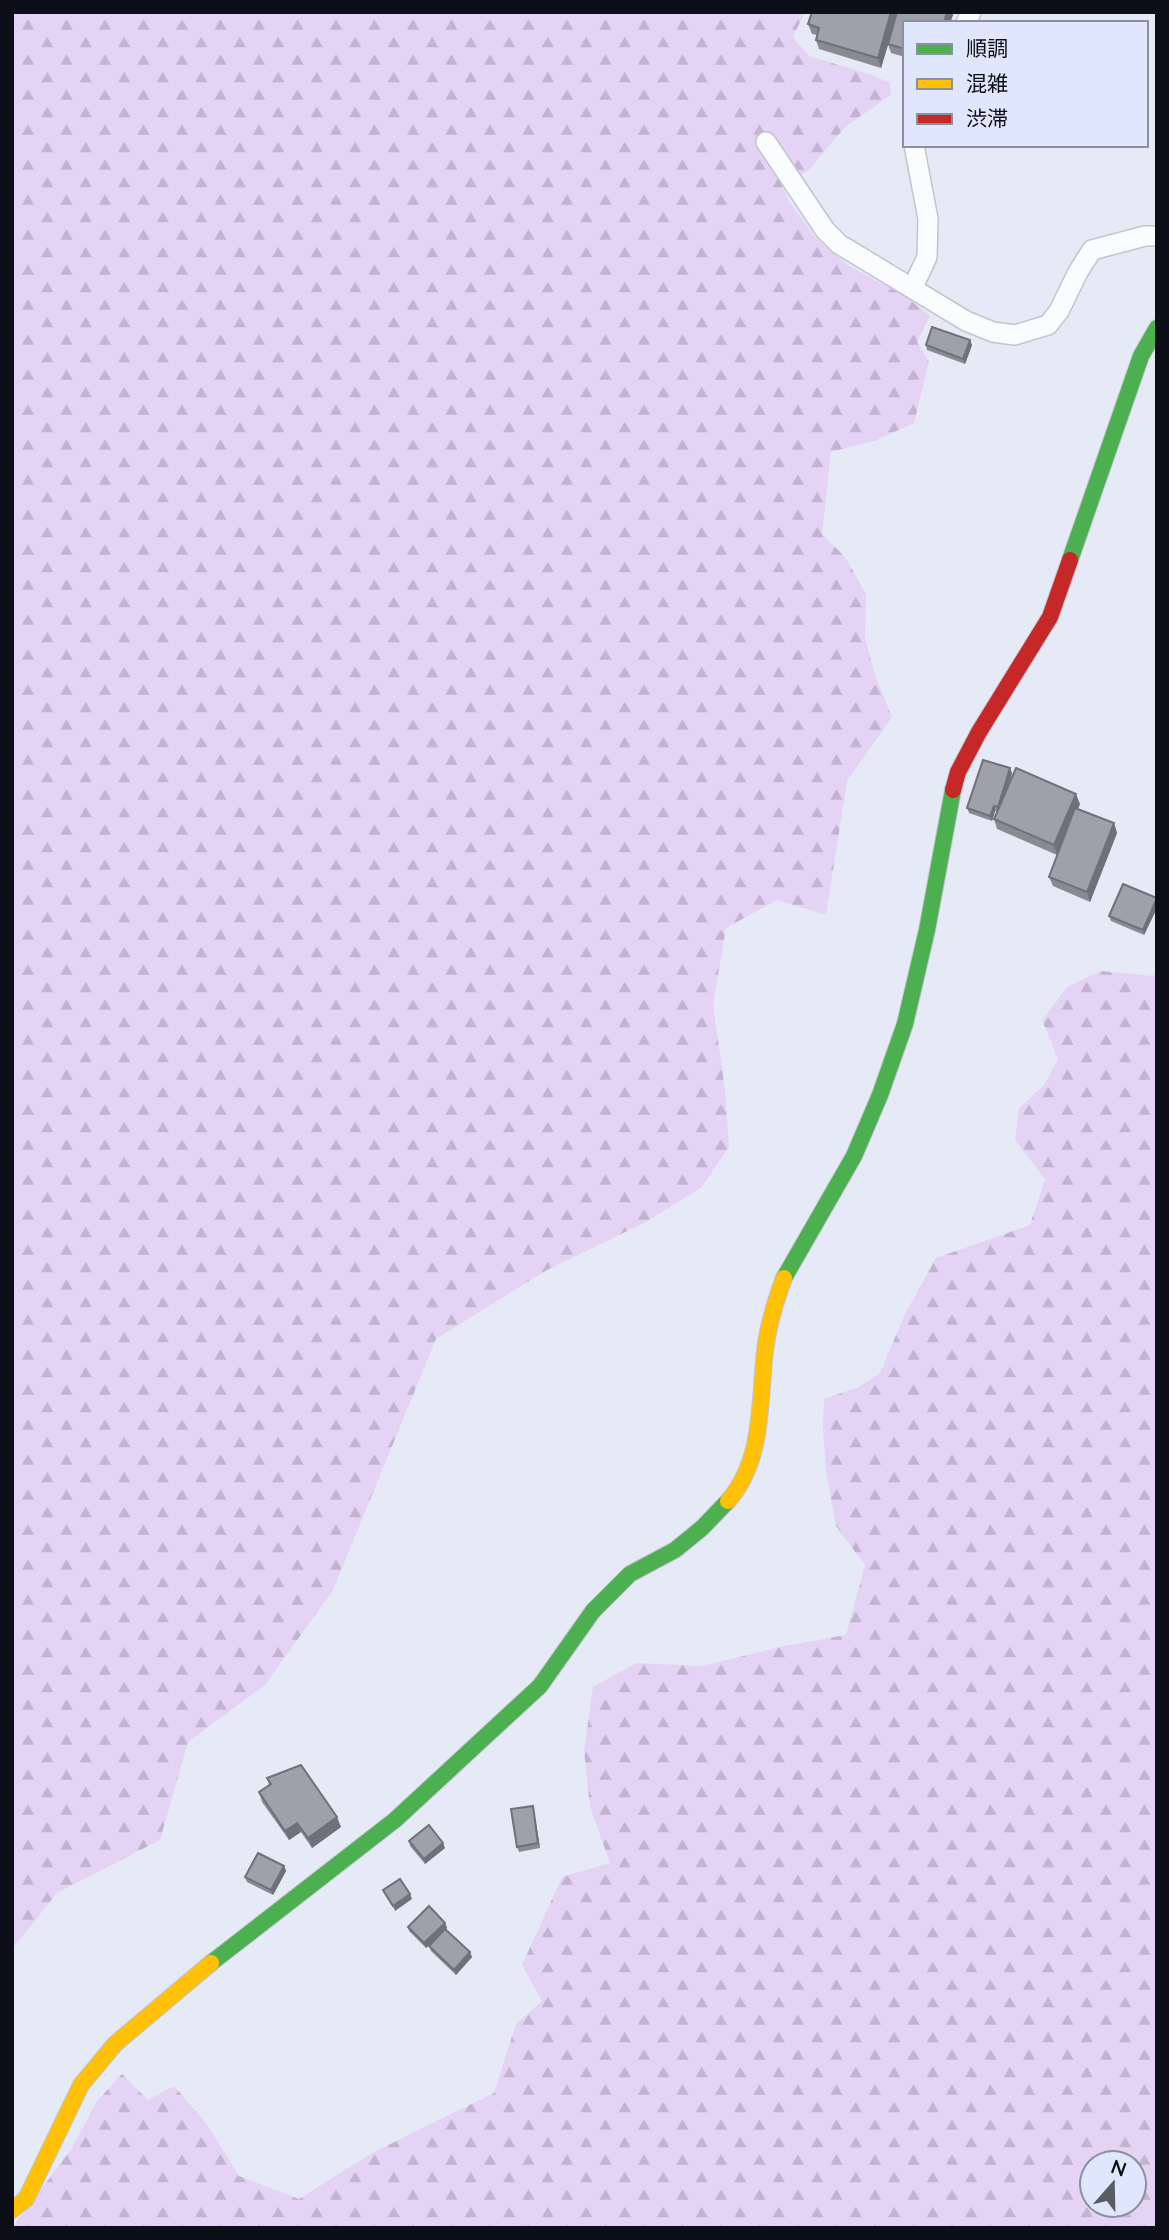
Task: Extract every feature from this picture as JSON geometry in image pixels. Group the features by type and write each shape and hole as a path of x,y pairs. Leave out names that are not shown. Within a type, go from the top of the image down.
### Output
{"street":[{"path":"12,2210 26,2199 81,2085 115,2044 242,1937 395,1820 540,1686 593,1611 630,1574 676,1550 702,1528 731,1498 747,1472 760,1428 765,1350 772,1309 792,1264 854,1156 880,1095 905,1024 927,930 950,800 958,772 979,732 1050,617 1141,356 1157,328"}],"lane":[{"path":"766,142 825,230 839,244 965,321 993,332 1015,335 1048,325 1059,311 1077,272 1092,250 1145,236 1157,236"},
{"path":"913,287 927,257 928,219 914,147"}],"green space":[{"path":"12,12 805,12 793,37 809,56 890,83 891,95 845,127 808,171 781,184 789,201 816,238 849,266 905,296 930,316 917,342 929,362 914,423 874,441 831,452 822,534 845,557 866,594 865,638 875,675 892,717 847,781 826,915 777,900 726,928 713,1005 725,1090 729,1147 701,1188 644,1223 547,1270 436,1339 333,1590 265,1685 188,1742 160,1840 57,1893 12,1949"},
{"path":"1157,969 1157,2228 12,2228 72,2148 97,2101 122,2074 148,2100 174,2086 206,2123 239,2176 299,2199 374,2152 494,2093 516,2024 542,2001 522,1965 562,1877 610,1863 590,1807 584,1751 593,1687 636,1663 703,1666 784,1646 846,1635 865,1565 836,1526 826,1471 824,1399 859,1387 880,1373 905,1314 936,1258 1030,1225 1045,1179 1015,1140 1019,1108 1044,1085 1058,1059 1042,1020 1067,987 1101,971 1153,976"}],"building":[{"path":"812,12 891,12 878,58 816,40 819,28 808,24"},
{"path":"897,12 947,12 945,21 903,21 903,48 888,44"},
{"path":"932,327 970,340 963,359 926,345"},
{"path":"983,760 1010,768 998,807 994,806 990,816 967,808"},
{"path":"1016,768 1076,794 1054,845 994,819"},
{"path":"1075,808 1114,823 1087,892 1049,877"},
{"path":"1123,884 1157,898 1143,930 1109,916"},
{"path":"301,1765 337,1817 308,1838 297,1823 285,1831 259,1792 271,1784 267,1778"},
{"path":"533,1806 538,1843 517,1847 511,1809"},
{"path":"429,1825 443,1843 424,1859 409,1841"},
{"path":"258,1853 284,1866 271,1890 245,1877"},
{"path":"400,1879 410,1894 393,1906 383,1890"},
{"path":"429,1906 445,1923 424,1943 408,1927"},
{"path":"445,1929 470,1952 454,1970 429,1946"}],"traffic: fast":[{"path":"1070,560 1141,356 1157,328"},
{"path":"784,1278 854,1156 880,1095 905,1024 927,930 953,790"},
{"path":"211,1963 395,1820 540,1686 593,1611 630,1574 675,1550 702,1528 728,1501"}],"traffic: slow":[{"path":"728,1501 740,1485 754,1449 766,1341 784,1278"},
{"path":"12,2210 26,2199 81,2085 115,2044 211,1963"}],"traffic: jam":[{"path":"953,790 958,772 979,732 1050,617 1070,560"}]}
